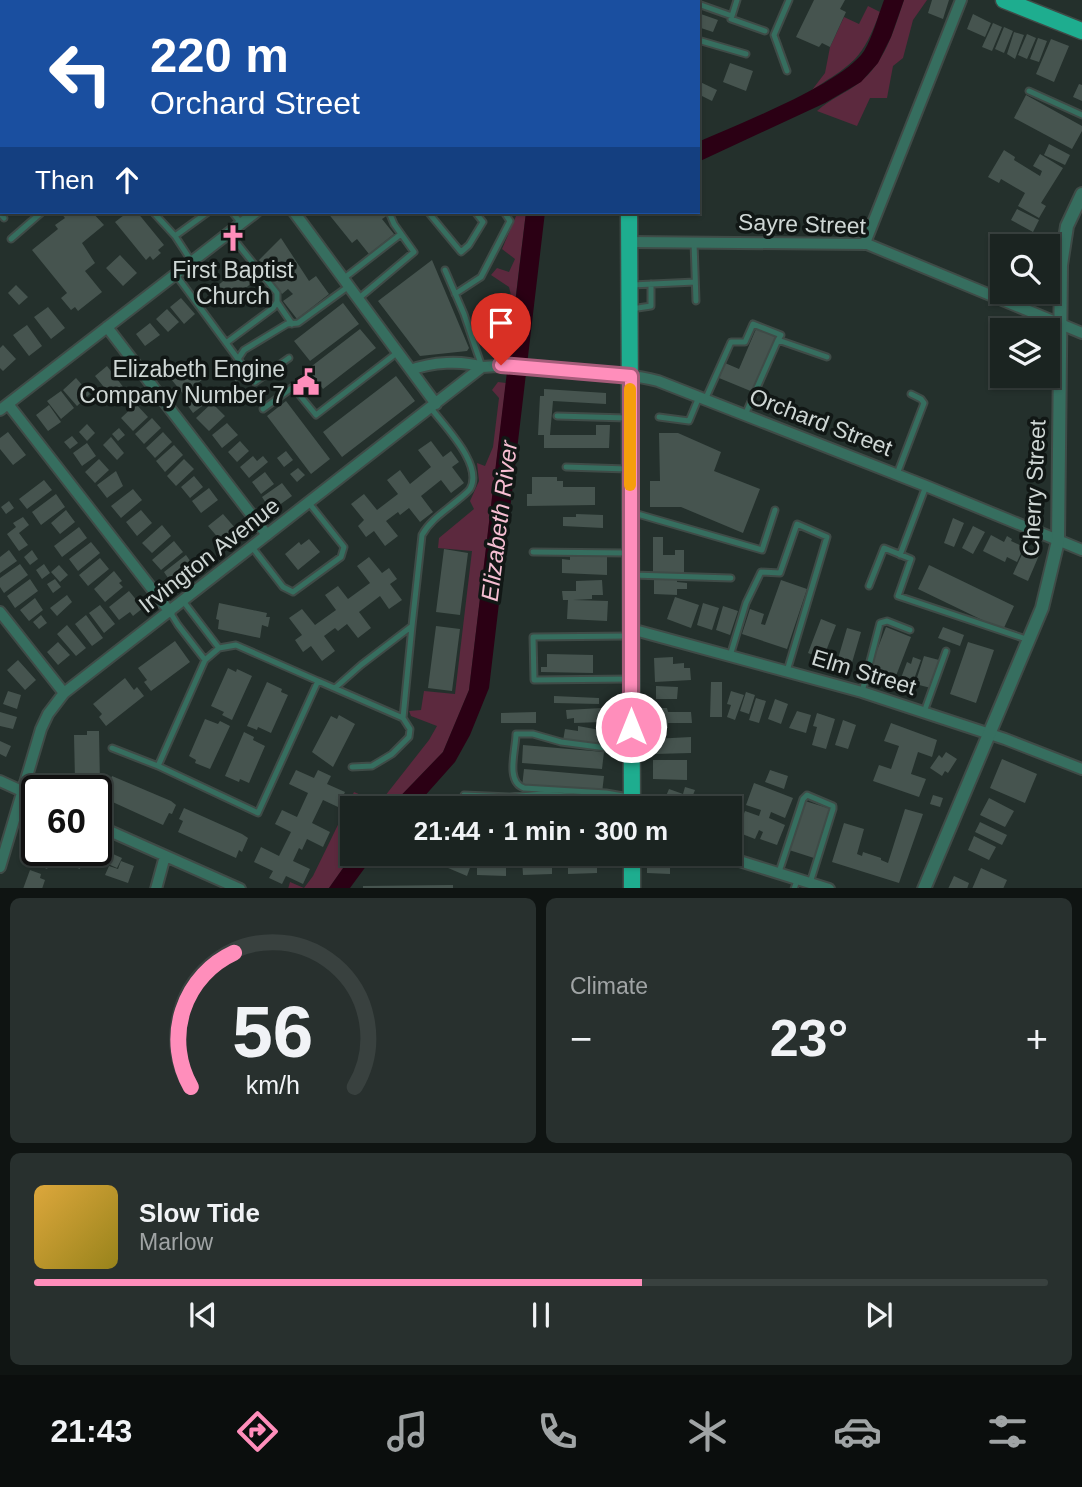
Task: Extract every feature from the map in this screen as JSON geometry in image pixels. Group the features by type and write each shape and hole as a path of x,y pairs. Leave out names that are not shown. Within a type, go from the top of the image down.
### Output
{"main road":[{"path":"1004,0 1082,31"},
{"path":"628,796 624,750 631,679 629,214"},
{"path":"632,866 632,888"}],"street":[{"path":"865,243 961,0"},
{"name":"Cherry Street","path":"1060,324 1063,243 1067,226 1082,194"},
{"path":"170,612 4,407 253,214"},
{"path":"299,214 398,352 416,368 433,406"},
{"name":"Sayre Street","path":"629,242 865,243 1046,318"},
{"name":"Sayre Street","path":"1060,324 1082,333"},
{"path":"107,327 267,536"},
{"path":"416,368 471,363 482,367"},
{"name":"Orchard Street","path":"482,367 501,365 631,376 658,382 926,485 1082,550"},
{"name":"Irvington Avenue","path":"28,775 41,729 48,714 64,693 482,367"},
{"name":"Cherry Street","path":"924,888 1042,608 1058,541 1059,388"},
{"path":"0,612 64,693"},
{"name":"Elm Street","path":"631,632 862,692 1082,769"},
{"path":"0,781 21,791"},
{"name":"Irvington Avenue","path":"0,867 21,799"},
{"path":"112,832 240,888"},
{"path":"156,888 165,856"},
{"path":"742,862 779,873 796,883 829,888"}],"lane":[{"path":"737,0 731,19 765,31"},
{"path":"787,71 774,35 789,0"},
{"path":"700,5 732,16"},
{"path":"700,41 746,54"},
{"path":"1029,91 1082,115"},
{"path":"11,239 40,214"},
{"path":"155,214 176,236 192,262"},
{"path":"176,236 205,214"},
{"path":"234,214 241,223"},
{"path":"358,299 414,252 390,214"},
{"path":"430,214 461,252 469,245 482,222 476,214"},
{"path":"455,294 481,277 510,221 505,214"},
{"path":"229,233 276,293 277,302 292,324"},
{"path":"238,359 244,349 287,324 298,323 401,234"},
{"path":"694,242 696,300"},
{"path":"445,270 482,367"},
{"path":"176,274 255,383 289,358"},
{"path":"630,285 695,282"},
{"path":"630,309 651,306 651,284"},
{"path":"226,344 277,302"},
{"path":"659,417 689,421 731,342 746,342 753,324 781,335 745,415"},
{"path":"778,340 827,357"},
{"path":"263,409 293,387 316,415 398,352"},
{"path":"897,474 923,403 911,394"},
{"path":"403,718 422,535 426,527 469,490 473,473 468,457 433,406"},
{"path":"557,416 630,418"},
{"path":"566,467 630,469"},
{"path":"900,555 926,485"},
{"path":"252,547 283,587 293,592 341,557 344,547 309,503"},
{"path":"630,512 762,550 775,510"},
{"path":"730,656 746,603 761,572 780,573 797,524 827,537 787,671"},
{"path":"869,586 884,548 911,559 898,596 1029,640"},
{"path":"533,552 630,553"},
{"path":"631,575 731,578"},
{"path":"183,601 219,648"},
{"path":"170,612 205,660"},
{"path":"862,692 880,623 887,621 910,630"},
{"path":"335,688 412,626"},
{"path":"631,632 533,636 534,680 631,679"},
{"path":"158,766 205,660 219,648 236,645 403,718 410,729 409,737 392,754 372,766 352,767"},
{"path":"924,712 946,651"},
{"path":"112,748 158,766 258,813 318,681"},
{"path":"615,796 518,786 513,779 516,734 533,734 561,742 624,750"},
{"path":"464,795 487,796"},
{"path":"779,873 803,799 807,795 821,800 833,809 810,883"},
{"path":"521,796 571,796"}],"shaded area":[{"path":"904,0 927,0 913,20 903,58 893,66 887,98 870,98 857,126 817,111 859,83 876,66 888,45"},
{"path":"868,6 880,12 862,51 847,66 812,90 825,73 830,47 844,17 859,24"},
{"path":"514,214 526,214 509,352 501,351 513,303 509,287 491,275 497,268 509,272 515,259 502,249"},
{"path":"498,382 506,383 469,690 443,752 401,796 385,796 437,726 411,716 409,711 421,710 424,691 455,694 472,551 438,548 439,538 474,509 470,501 479,481 477,463 485,466 493,447 499,398 492,390"},
{"path":"340,821 340,866 345,866 329,888 304,888 313,876"},
{"path":"290,882 304,888 288,888"}],"water":[{"path":"884,0 904,0 878,63 861,82 825,103 700,161 700,141 788,102 834,77 864,51"},
{"name":"Elizabeth River","path":"526,214 545,214 489,688 470,735 455,762 425,796 401,796 443,752 469,690"},
{"path":"345,866 366,866 350,888 329,888"}],"building":[{"path":"814,0 845,0 840,9 846,12 830,47 822,43 819,47 796,37"},
{"path":"932,0 949,0 943,19 928,13"},
{"path":"700,14 718,20 713,32 700,28"},
{"path":"973,14 991,23 985,37 967,29"},
{"path":"993,23 1002,27 992,51 982,47"},
{"path":"1004,27 1013,31 1004,53 995,49"},
{"path":"1014,32 1024,35 1015,59 1007,54"},
{"path":"1027,34 1036,38 1027,59 1018,55"},
{"path":"1038,38 1047,41 1039,62 1030,59"},
{"path":"1051,39 1069,46 1054,82 1036,74"},
{"path":"730,63 753,71 746,91 723,82"},
{"path":"700,82 717,90 712,101 700,95"},
{"path":"1079,84 1082,85 1082,101 1073,97"},
{"path":"1026,95 1082,126 1072,149 1014,118"},
{"path":"1049,144 1070,155 1065,165 1044,155"},
{"path":"1004,150 1015,157 1014,160 1040,176 1042,171 1033,166 1040,154 1063,168 1041,203 1046,206 1039,218 1018,206 1025,193 1001,179 999,183 988,177"},
{"path":"1017,209 1039,220 1033,232 1011,220"},
{"path":"62,214 94,214 104,225 82,243 95,263 85,271 102,292 78,311 75,307 71,310 61,298 67,293 32,250 58,229 55,225 65,218"},
{"path":"125,214 139,214 164,245 158,250 161,253 153,260 150,256 146,260 115,222"},
{"path":"329,214 388,215 382,219 394,234 369,254 357,239 352,243"},
{"path":"281,238 309,281 316,276 329,294 297,319 283,301 293,294 288,289 282,294 259,260"},
{"path":"120,255 137,273 123,286 106,268"},
{"path":"432,260 469,348 467,351 420,356 378,301"},
{"path":"245,268 255,280 233,299 229,294 224,298 216,287 233,273 236,276"},
{"path":"16,285 28,297 19,305 8,293"},
{"path":"181,298 195,314 184,324 170,307"},
{"path":"343,303 359,324 310,361 294,341"},
{"path":"48,307 65,328 51,339 34,317"},
{"path":"167,309 179,322 168,332 156,319"},
{"path":"150,323 160,335 145,346 136,334"},
{"path":"27,325 42,346 29,356 13,335"},
{"path":"360,329 376,348 323,389 308,369"},
{"path":"756,329 776,337 753,392 719,378 725,363 739,369"},
{"path":"3,345 16,359 3,371 0,368 0,348"},
{"path":"198,356 205,365 198,371 204,378 184,395 171,379"},
{"path":"239,365 246,375 236,382 229,372"},
{"path":"107,366 131,397 119,406 95,376"},
{"path":"396,376 415,401 342,457 323,432"},
{"path":"76,378 90,394 77,406 63,390"},
{"path":"200,386 210,400 193,413 183,399"},
{"path":"544,389 606,393 606,404 553,401 550,435 596,435 596,425 610,425 609,448 544,448 544,435 538,435 540,396 544,396"},
{"path":"61,391 74,408 61,419 47,401"},
{"path":"286,401 330,459 311,474 267,416"},
{"path":"212,403 225,416 209,431 196,418"},
{"path":"136,404 148,417 133,431 121,418"},
{"path":"49,405 61,422 48,431 36,415"},
{"path":"152,418 161,428 144,444 135,434"},
{"path":"227,423 238,435 222,448 212,435"},
{"path":"87,424 95,433 87,441 79,432"},
{"path":"119,428 125,435 118,441 112,434"},
{"path":"8,432 26,455 13,465 0,449 0,438"},
{"path":"163,432 172,442 155,458 146,448"},
{"path":"659,433 678,433 721,452 714,471 760,489 743,533 681,507 650,507 650,481 660,481"},
{"path":"72,436 78,443 70,449 64,442"},
{"path":"111,437 124,453 117,460 103,445"},
{"path":"240,441 249,451 237,462 228,452"},
{"path":"431,441 443,457 451,451 459,462 452,467 464,483 451,493 441,480 421,496 433,512 420,522 409,508 386,521 398,536 385,546 374,531 366,537 358,526 364,520 351,504 364,494 377,510 398,494 387,480 400,470 410,484 431,467 418,450"},
{"path":"87,443 96,456 82,466 73,453"},
{"path":"174,445 183,455 165,472 156,461"},
{"path":"286,451 293,460 284,467 277,458"},
{"path":"253,456 257,461 263,456 268,462 249,478 240,467"},
{"path":"99,459 109,470 95,483 85,472"},
{"path":"184,459 194,469 176,486 167,476"},
{"path":"298,468 305,475 297,482 290,474"},
{"path":"116,471 123,486 107,498 97,485"},
{"path":"265,472 274,484 261,494 252,482"},
{"path":"194,476 203,487 190,498 181,487"},
{"path":"532,477 557,477 557,481 563,481 563,487 595,487 595,505 527,506 527,494 532,494"},
{"path":"44,480 52,490 27,509 19,499"},
{"path":"282,483 292,496 271,511 262,497"},
{"path":"209,488 218,500 201,513 192,501"},
{"path":"133,489 142,500 121,518 111,506"},
{"path":"56,494 65,507 41,525 32,512"},
{"path":"9,501 14,508 6,514 1,507"},
{"path":"66,510 75,522 60,534 51,523"},
{"path":"141,510 152,523 137,536 126,522"},
{"path":"223,514 236,529 221,541 208,526"},
{"path":"576,514 603,515 603,528 563,526 563,517 576,517"},
{"path":"23,517 29,525 19,533 28,545 19,551 7,534 16,527 13,523"},
{"path":"953,518 964,523 954,547 944,543"},
{"path":"162,525 171,536 152,553 142,543"},
{"path":"973,526 985,532 973,554 962,548"},
{"path":"79,527 87,538 62,557 54,546"},
{"path":"991,535 1004,542 1007,536 1024,547 1017,562 1007,557 1005,562 983,551"},
{"path":"653,537 663,537 663,555 675,555 675,550 684,550 684,573 653,573"},
{"path":"309,539 320,552 298,570 285,554 299,542 301,545"},
{"path":"174,541 183,552 161,570 152,560"},
{"path":"91,542 100,553 78,571 69,559"},
{"path":"444,549 468,553 460,615 436,612"},
{"path":"1032,549 1040,553 1028,581 1013,574 1024,550 1031,553"},
{"path":"9,550 17,561 0,573 0,557"},
{"path":"32,550 38,559 30,565 24,557"},
{"path":"570,554 607,555 607,575 562,573 562,559 570,560"},
{"path":"186,555 195,568 172,584 164,572"},
{"path":"369,557 382,573 389,568 397,579 390,584 402,600 389,609 380,596 359,612 371,628 358,638 347,624 324,636 335,651 322,661 311,646 303,652 295,640 302,635 289,618 302,609 315,625 336,610 325,595 338,586 348,599 370,583 357,566"},
{"path":"100,558 109,569 88,586 79,575"},
{"path":"20,564 28,575 4,593 0,587 0,578"},
{"path":"44,564 50,573 42,579 36,570"},
{"path":"59,565 68,575 60,582 51,572"},
{"path":"929,565 1014,606 1003,630 918,589"},
{"path":"114,571 123,587 105,602 94,589"},
{"path":"654,577 677,578 677,582 687,583 687,589 677,589 677,595 654,594"},
{"path":"30,579 38,591 15,608 7,596"},
{"path":"55,579 61,587 53,593 47,584"},
{"path":"602,580 603,595 592,595 592,599 573,600 608,601 607,621 567,619 568,600 563,600 562,591 576,591 576,581"},
{"path":"781,580 807,589 787,649 742,634 750,609 764,614 761,624 765,625"},
{"path":"129,591 143,608 133,616 130,612 119,620 109,607"},
{"path":"67,595 72,602 57,616 50,608"},
{"path":"675,597 699,605 691,628 667,619"},
{"path":"35,598 43,610 29,621 20,610"},
{"path":"219,603 267,613 266,617 270,617 268,627 262,625 260,638 218,629 219,620 216,619"},
{"path":"703,603 719,608 712,630 697,625"},
{"path":"100,605 115,624 104,633 89,613"},
{"path":"723,606 738,611 730,635 716,630"},
{"path":"41,615 47,623 39,629 33,622"},
{"path":"86,615 103,638 92,646 75,624"},
{"path":"821,619 836,625 823,659 808,653"},
{"path":"67,625 86,648 76,656 57,634"},
{"path":"436,626 460,629 452,691 428,688"},
{"path":"886,627 911,637 894,681 869,671"},
{"path":"943,627 964,635 960,646 938,638"},
{"path":"847,628 861,632 851,666 837,662"},
{"path":"175,641 190,662 151,691 138,668"},
{"path":"58,642 70,655 58,665 47,652"},
{"path":"968,642 994,650 976,703 950,694"},
{"path":"547,654 593,655 593,673 541,672 541,667 547,667"},
{"path":"924,656 939,660 931,688 915,684"},
{"path":"673,657 673,664 684,663 684,668 690,668 691,680 655,682 654,658"},
{"path":"913,657 921,660 913,682 901,678 907,662 911,664"},
{"path":"18,660 36,680 25,690 7,670"},
{"path":"228,668 252,676 232,720 222,715 224,712 211,706"},
{"path":"125,678 134,690 137,687 144,696 106,726 99,717 102,714 93,704"},
{"path":"267,682 288,695 271,733 258,727 257,730 247,726"},
{"path":"711,682 722,682 722,717 710,717"},
{"path":"656,686 678,687 677,699 656,699"},
{"path":"8,691 21,695 17,709 3,704"},
{"path":"731,691 744,695 735,720 727,717 731,705 727,704"},
{"path":"746,692 755,695 749,714 740,711"},
{"path":"554,696 599,698 599,704 554,703"},
{"path":"756,698 766,701 759,723 749,720"},
{"path":"775,699 788,704 781,724 768,719"},
{"path":"602,708 602,722 574,723 574,718 567,719 566,710"},
{"path":"655,708 667,708 668,712 691,712 692,723 668,723 668,728 655,728"},
{"path":"797,711 811,715 806,733 789,728"},
{"path":"0,712 17,717 13,729 0,726"},
{"path":"536,712 536,723 501,723 501,713"},
{"path":"817,713 835,719 826,749 812,745 817,727 813,726"},
{"path":"339,715 355,724 333,767 312,752 331,716 337,719"},
{"path":"205,719 218,724 220,721 230,726 210,769 195,763 196,760 189,756"},
{"path":"843,720 856,725 848,749 835,745"},
{"path":"891,723 937,740 932,757 918,752 911,774 926,779 919,797 873,781 879,765 891,769 899,746 884,741"},
{"path":"578,726 600,730 597,746 563,741 565,729 578,731"},
{"path":"87,731 99,731 100,775 75,775 74,735 87,735"},
{"path":"244,732 265,746 249,783 225,776"},
{"path":"691,737 691,753 654,754 653,739"},
{"path":"0,741 11,746 6,757 0,754"},
{"path":"523,745 604,752 602,769 522,763"},
{"path":"946,752 957,759 948,773 945,771 942,776 930,768 939,755 942,758"},
{"path":"1002,759 1037,774 1025,803 990,788"},
{"path":"653,760 687,760 687,780 653,779"},
{"path":"524,769 604,776 602,793 522,787"},
{"path":"296,770 314,778 318,770 331,776 327,784 345,792 340,796 338,807 323,800 312,823 330,832 323,847 307,839 293,861 310,869 303,884 286,876 282,884 269,878 273,871 254,862 261,847 279,856 291,832 275,824 282,810 297,817 308,793 289,784"},
{"path":"770,770 788,776 784,789 765,782"},
{"path":"112,776 176,805 163,825 112,802"},
{"path":"754,783 793,798 785,818 771,812 769,818 785,825 777,845 760,839 763,832 759,830 755,839 742,834 745,811 759,816 761,810 746,805"},
{"path":"685,787 695,790 693,796 666,796 669,789 683,794"},
{"path":"933,795 943,798 940,807 930,804"},
{"path":"989,798 1014,811 1005,827 980,815"},
{"path":"805,801 831,809 814,858 789,850"},
{"path":"184,808 248,838 242,852 239,850 236,858 178,832 183,821 179,819"},
{"path":"905,809 923,814 899,883 832,862 844,823 864,829 857,854 862,856 863,852 888,863"},
{"path":"980,822 1007,835 1002,845 975,832"},
{"path":"974,836 996,847 989,860 968,850"},
{"path":"113,854 122,858 117,868 112,866"},
{"path":"121,861 134,866 128,883 105,875 109,866 118,869"},
{"path":"443,866 471,866 467,876"},
{"path":"477,866 506,866 506,876 477,875"},
{"path":"522,866 552,866 552,874 523,875"},
{"path":"568,866 597,866 597,873 568,874"},
{"path":"647,866 670,866 670,874 647,873"},
{"path":"981,868 1007,880 1003,888 972,888"},
{"path":"30,870 41,874 40,878 45,880 42,888 23,888"},
{"path":"954,876 969,883 967,888 948,888"},
{"path":"453,885 453,888 363,888"}],"slow traffic":[{"path":"630,389 630,485"}],"place":[{"name":"First Baptist Church","path":"233,238"},
{"name":"Elizabeth Engine Company Number 7","path":"306,382"}],"route":[{"path":"501,365 631,376 631,727"}]}
